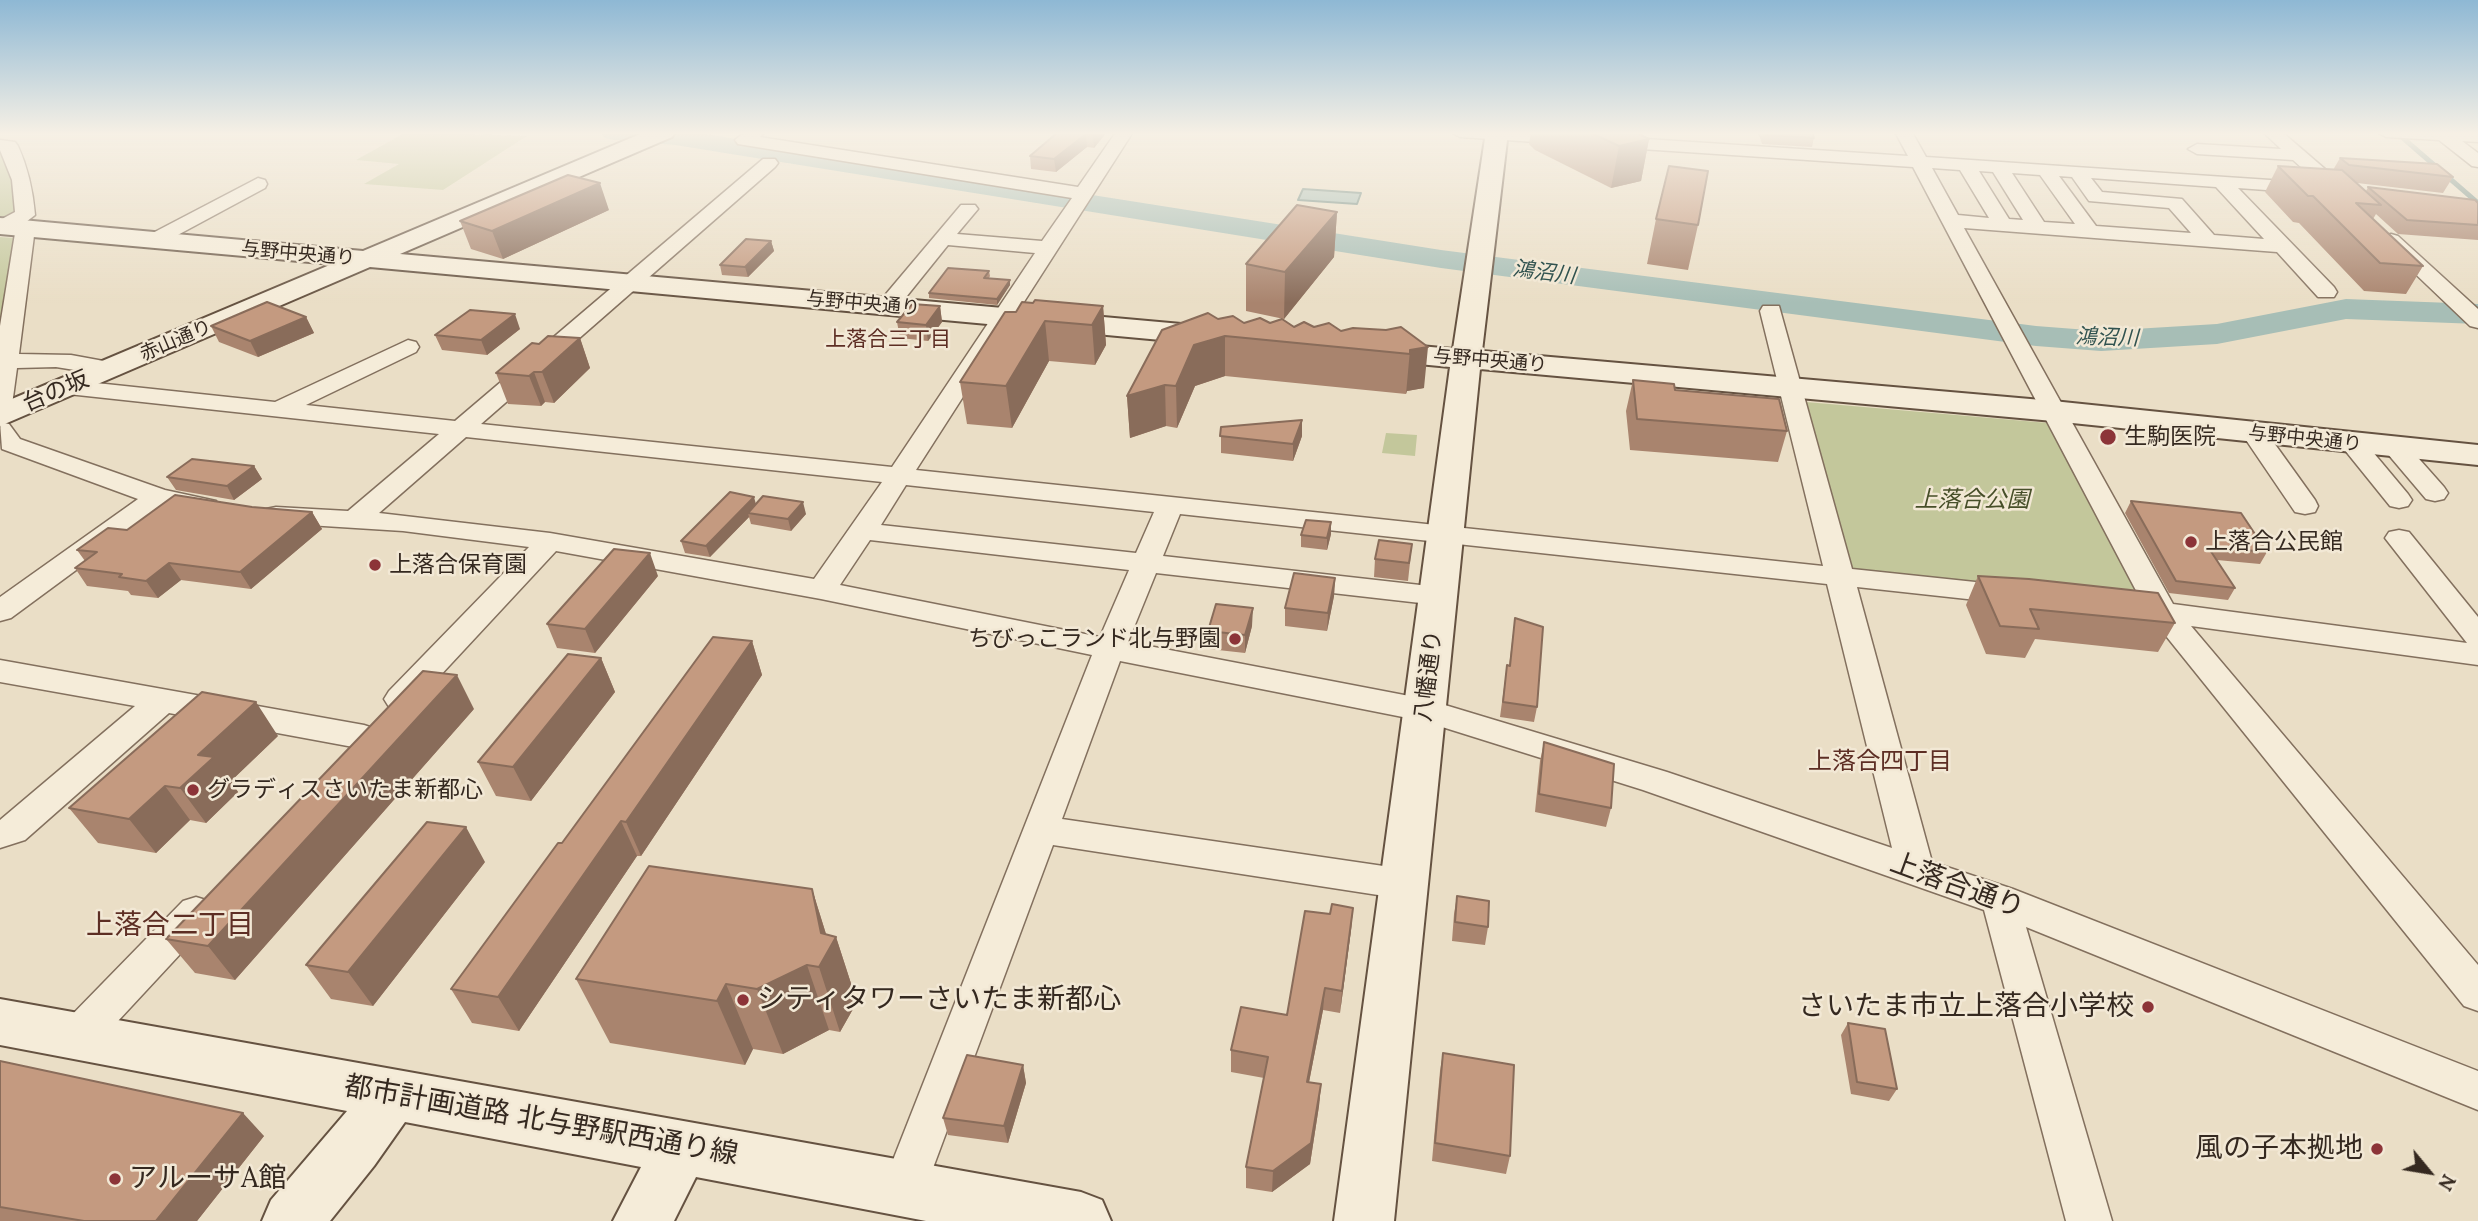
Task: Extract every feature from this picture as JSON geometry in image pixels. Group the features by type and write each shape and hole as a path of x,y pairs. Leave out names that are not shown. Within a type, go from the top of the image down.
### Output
{"street":[{"path":"0,405 9,227 25,215 24,189"},
{"path":"154,240 249,189"},
{"name":"赤山通り","path":"112,369 531,189"},
{"path":"356,519 739,189"},
{"path":"1018,189 1081,200"},
{"path":"821,590 863,531 1088,189"},
{"name":"八幡通り","path":"1364,1221 1489,189"},
{"path":"1935,189 2010,334 2162,611 2463,957 2478,994"},
{"path":"1981,189 2003,225"},
{"path":"2013,189 2037,227"},
{"path":"2059,189 2090,231"},
{"path":"2090,189 2096,197 2175,203 2208,240"},
{"path":"2229,189 2326,292"},
{"path":"2337,189 2360,200"},
{"path":"886,307 968,209"},
{"path":"1953,221 2283,246"},
{"path":"2376,225 2472,315"},
{"name":"与野中央通り","path":"9,227 1245,339"},
{"path":"944,239 1048,248"},
{"path":"1771,311 1916,870"},
{"path":"279,409 408,347"},
{"name":"与野中央通り","path":"1356,349 2053,411 2478,455"},
{"path":"3,363 88,363 112,369"},
{"name":"台の坂","path":"0,416 112,369"},
{"path":"68,387 2041,598"},
{"name":"上落合通り","path":"0,429 11,444 158,497 240,512 356,519 550,541 821,590 1425,710 1655,780 2000,900 2478,1091"},
{"path":"2255,434 2305,506"},
{"path":"2354,444 2399,500"},
{"path":"2396,448 2435,493"},
{"path":"0,611 158,497"},
{"path":"904,1188 1110,648 1170,506"},
{"path":"863,531 1438,596"},
{"path":"2399,538 2478,637"},
{"path":"335,767 550,541"},
{"path":"2095,604 2478,655"},
{"path":"0,671 364,737"},
{"path":"0,834 12,830 162,701"},
{"path":"1041,830 1404,884"},
{"path":"78,1036 220,887"},
{"path":"2000,900 2089,1221"},
{"name":"都市計画道路 北与野駅西通り線","path":"0,1022 1081,1221"},
{"path":"292,1221 354,1147 392,1094"},
{"path":"643,1221 682,1147"}],"green space":[{"path":"0,189 16,189 21,207 15,218 0,216"},
{"path":"0,237 13,238 0,324"},
{"name":"上落合公園","path":"1806,402 2048,423 2141,599 1850,571"},
{"path":"1386,433 1417,435 1415,456 1382,453"}],"water":[{"path":"1303,189 1361,193 1357,204 1298,200"}],"building":[{"path":"535,189 587,189 492,231 460,221"},
{"path":"1663,189 1705,189 1698,225 1656,219"},
{"path":"2301,189 2363,189 2381,205 2356,203 2423,266 2380,263 2313,196 2308,196"},
{"path":"2370,189 2475,200 2478,203 2478,225 2407,220"},
{"path":"1297,205 1337,212 1285,272 1246,264"},
{"path":"746,239 771,241 745,267 720,265"},
{"path":"948,268 989,271 984,278 1010,280 997,299 929,293"},
{"path":"1035,300 1103,306 1092,325 1045,321 1006,386 960,382 1005,312 1016,312 1022,302 1033,303"},
{"path":"267,302 306,317 250,341 211,326"},
{"path":"912,304 940,306 926,325 897,322"},
{"path":"470,310 515,314 481,340 435,335"},
{"path":"1208,313 1218,319 1233,316 1244,323 1260,318 1270,323 1282,319 1294,327 1304,322 1314,327 1329,323 1341,331 1353,328 1386,330 1401,327 1428,347 1410,350 1410,354 1225,336 1194,345 1176,386 1165,385 1127,396 1162,330"},
{"path":"548,336 580,338 542,372 534,372 529,376 496,373 532,343 539,344"},
{"path":"1633,380 1674,384 1675,390 1779,399 1787,431 1637,419"},
{"path":"1302,420 1293,444 1220,436 1221,427"},
{"path":"192,459 254,466 227,486 167,477"},
{"path":"730,492 754,497 706,546 681,541"},
{"path":"175,495 252,507 312,512 240,572 169,563 146,581 119,577 122,574 75,568 97,552 77,550 108,528 127,530"},
{"path":"763,496 803,502 788,519 748,513"},
{"name":"上落合公民館","path":"2131,501 2241,513 2267,552 2208,547 2235,588 2176,581"},
{"path":"1306,520 1331,522 1327,538 1301,535"},
{"path":"1379,540 1412,544 1409,563 1375,559"},
{"path":"614,549 650,553 585,629 547,624"},
{"path":"1294,573 1335,578 1328,613 1285,608"},
{"path":"1978,576 2158,593 2175,623 2030,609 2039,629 2000,626"},
{"path":"1216,604 1253,608 1245,635 1208,631"},
{"path":"1515,618 1543,627 1537,707 1503,702"},
{"path":"713,637 752,641 626,822 621,821 498,997 451,989 558,843 562,843"},
{"path":"568,654 601,658 513,767 478,762"},
{"path":"423,671 457,675 208,946 166,939"},
{"path":"202,692 256,702 198,755 214,757 180,788 165,786 129,819 69,808"},
{"path":"1544,742 1614,764 1611,808 1539,794"},
{"path":"427,822 466,827 348,972 306,965"},
{"path":"649,866 812,889 821,933 836,937 819,967 807,965 757,989 726,984 717,1001 576,979"},
{"path":"1457,896 1489,901 1488,927 1455,922"},
{"path":"1332,904 1353,908 1342,991 1325,988 1307,1082 1321,1084 1311,1143 1273,1171 1246,1167 1268,1057 1231,1050 1241,1007 1287,1015 1305,911 1330,914"},
{"path":"1848,1023 1885,1029 1897,1089 1857,1082"},
{"path":"1443,1053 1514,1065 1510,1156 1435,1143"},
{"path":"967,1055 1023,1065 1004,1126 943,1118"},
{"name":"アルーサA館","path":"0,1061 243,1113 156,1221 84,1221 0,1207"}],"waterway":[{"name":"鴻沼川","path":"1001,189 1441,259 2036,336 2101,341 2217,334 2346,309 2478,314"},
{"path":"2462,189 2478,203"}],"place":[{"name":"生駒医院","path":"2108,437"},
{"name":"上落合公民館","path":"2191,542"},
{"name":"上落合保育園","path":"375,565"},
{"name":"ちびっこランド北与野園","path":"1235,639"},
{"name":"グラディスさいたま新都心","path":"193,790"},
{"name":"シティタワーさいたま新都心","path":"743,1000"},
{"name":"さいたま市立上落合小学校","path":"2148,1007"},
{"name":"風の子本拠地","path":"2377,1149"},
{"name":"アルーサA館","path":"115,1179"}],"district":[{"name":"上落合三丁目","path":"888,340"},
{"name":"上落合四丁目","path":"1880,762"},
{"name":"上落合二丁目","path":"170,926"}]}
